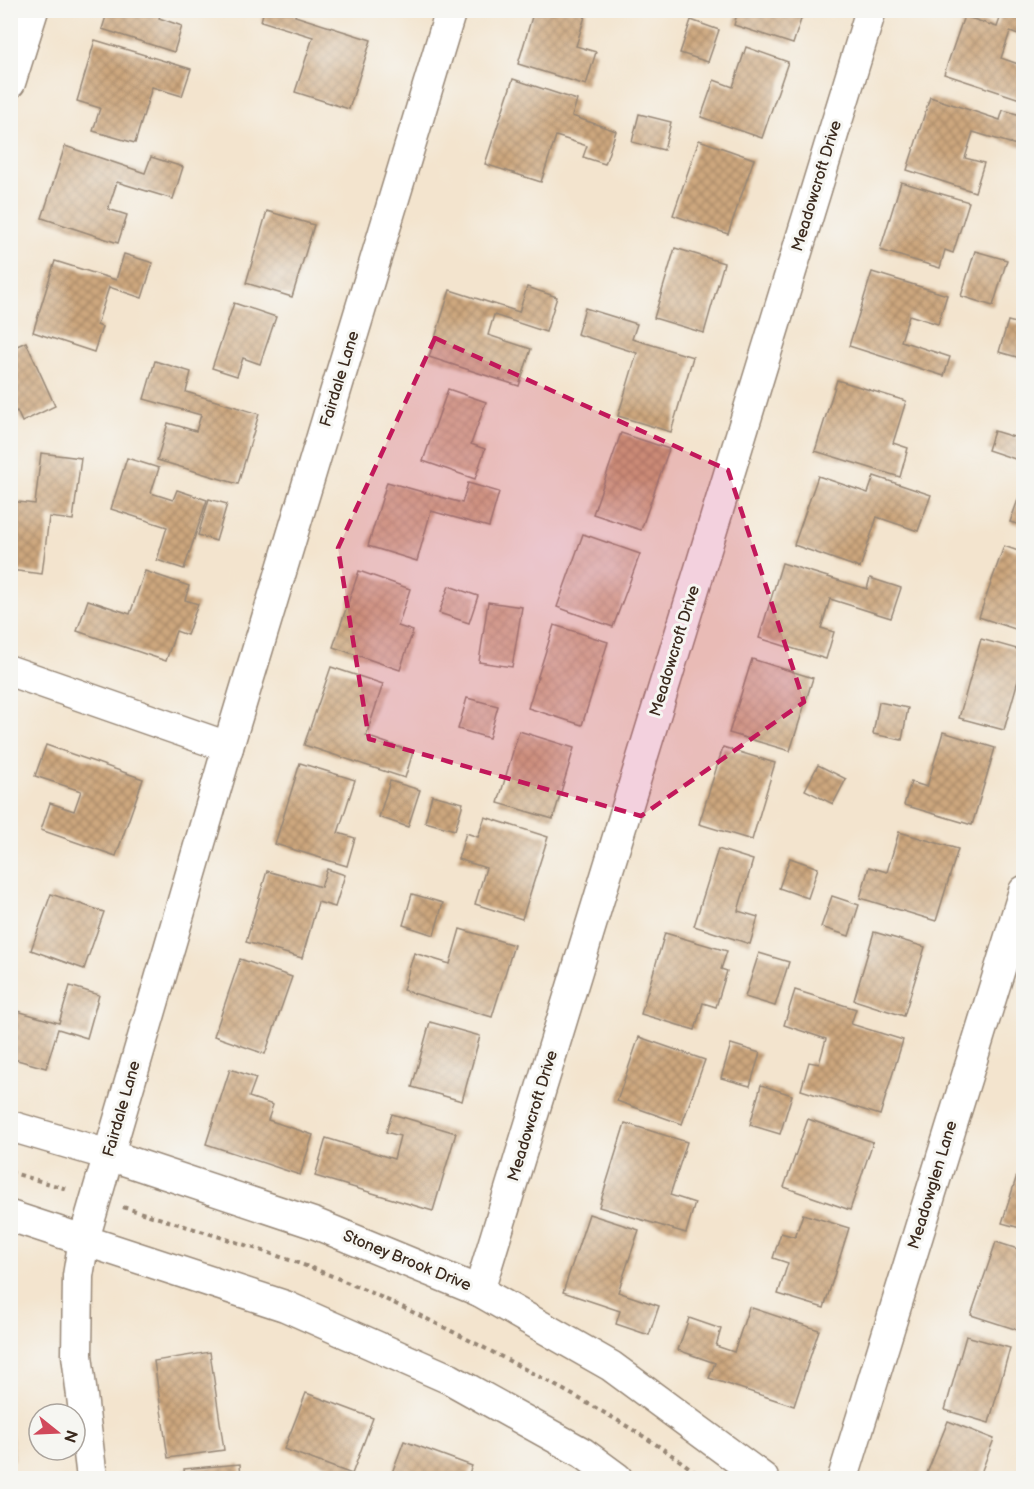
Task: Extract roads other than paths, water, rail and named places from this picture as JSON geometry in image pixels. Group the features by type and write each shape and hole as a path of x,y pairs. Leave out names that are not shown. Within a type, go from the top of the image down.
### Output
{"street":[{"path":"10,83 33,10"},
{"name":"Fairdale Lane","path":"92,1479 77,1355 78,1276 84,1239 228,747 452,10"},
{"name":"Meadowcroft Drive","path":"479,1291 871,10"},
{"path":"10,671 228,747"},
{"name":"Meadowglen Lane","path":"843,1479 1023,891"},
{"name":"Stoney Brook Drive","path":"10,1126 109,1155 316,1224 479,1291 611,1366 764,1479"},
{"path":"10,1216 285,1306 450,1378 583,1453 617,1479"}]}
